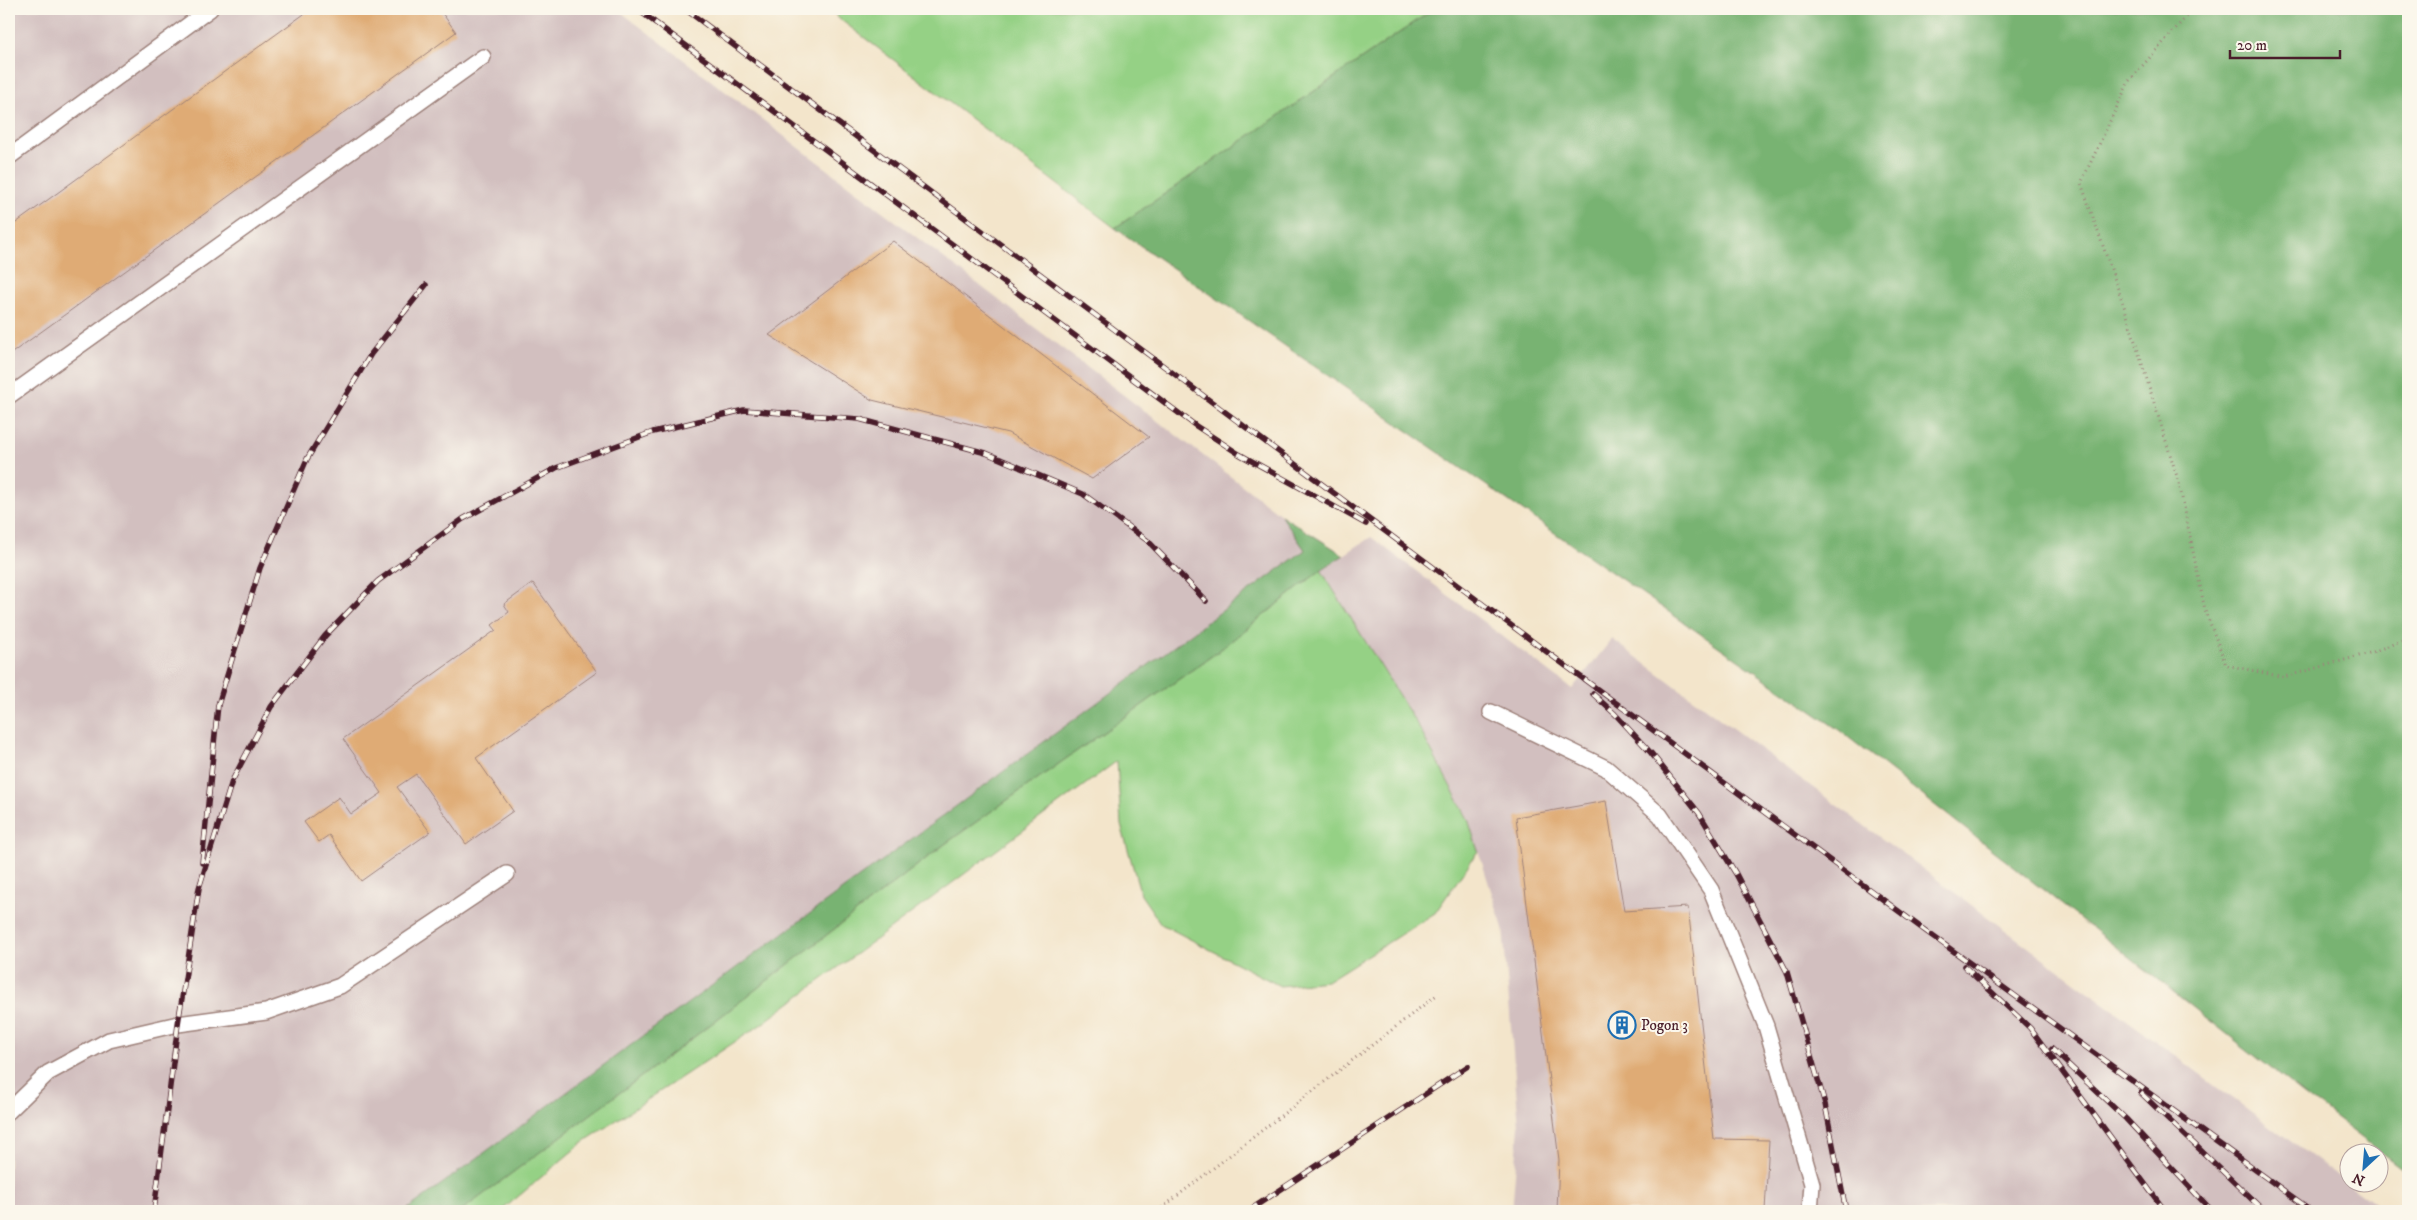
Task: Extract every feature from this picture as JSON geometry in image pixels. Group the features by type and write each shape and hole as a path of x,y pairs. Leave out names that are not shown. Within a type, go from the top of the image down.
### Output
{"lane":[{"path":"9,157 210,9"},
{"path":"9,396 483,57"},
{"path":"1491,712 1606,768 1660,815 1711,890 1766,1026 1812,1184 1810,1211"},
{"path":"9,1111 48,1073 109,1040 178,1024 266,1012 340,986 507,874"}],"path":[{"path":"2192,9 2128,81 2081,183 2125,309 2179,483 2205,610 2226,665 2284,677 2373,652 2408,638"},
{"path":"1158,1211 1438,994"}],"shaded area":[{"path":"9,9 617,9 1281,515 1306,549 405,1211 9,1211"},
{"path":"1371,537 1572,689 1612,639 2340,1178 2340,1192 2359,1192 2385,1211 1512,1211 1519,1126 1503,928 1468,819 1418,726 1321,570"}],"green space":[{"path":"832,9 1434,9 1115,228 837,17"},
{"path":"1434,9 2408,9 2408,1173 2390,1159 2390,1142 2367,1142 1839,730 1115,228"},
{"path":"1281,515 1344,555 1321,570 1216,653 945,844 681,1047 461,1211 405,1211 1305,550"},
{"path":"1321,570 1418,726 1468,819 1478,851 1435,913 1327,981 1280,986 1161,924 1141,895 1121,825 1117,761 759,1026 582,1143 501,1211 461,1211 681,1047 945,844 1216,653"}],"building":[{"path":"311,9 439,9 456,32 9,355 9,228"},
{"path":"893,241 1149,437 1092,479 1008,433 872,400 769,335"},
{"path":"533,583 597,672 476,758 513,811 466,844 416,774 397,787 430,832 361,881 329,835 319,842 304,822 339,797 351,814 382,793 343,739 496,630 492,625 509,612 504,604"},
{"name":"Pogon 3","path":"1606,801 1624,911 1688,907 1714,1139 1769,1140 1765,1211 1557,1211 1559,1160 1516,817"}],"railway":[{"path":"637,9 1196,426 1239,454 1366,524"},
{"path":"685,9 1551,655 1927,932 2312,1211"},
{"path":"202,863 218,705 260,568 307,459 371,354 426,285"},
{"path":"154,1211 178,1024 199,888 232,781 271,707 325,636 378,581 463,519 556,468 653,432 744,410 859,419 986,453 1083,494 1148,541 1206,601"},
{"path":"1593,694 1615,714 1651,753 1699,813 1736,874 1787,972 1825,1104 1846,1211"},
{"path":"1964,966 2030,1028 2165,1211"},
{"path":"2052,1049 2126,1119 2212,1211"},
{"path":"1248,1211 1468,1066"},
{"path":"2141,1093 2264,1211"}],"place":[{"name":"Pogon 3","path":"1622,1025"}]}
